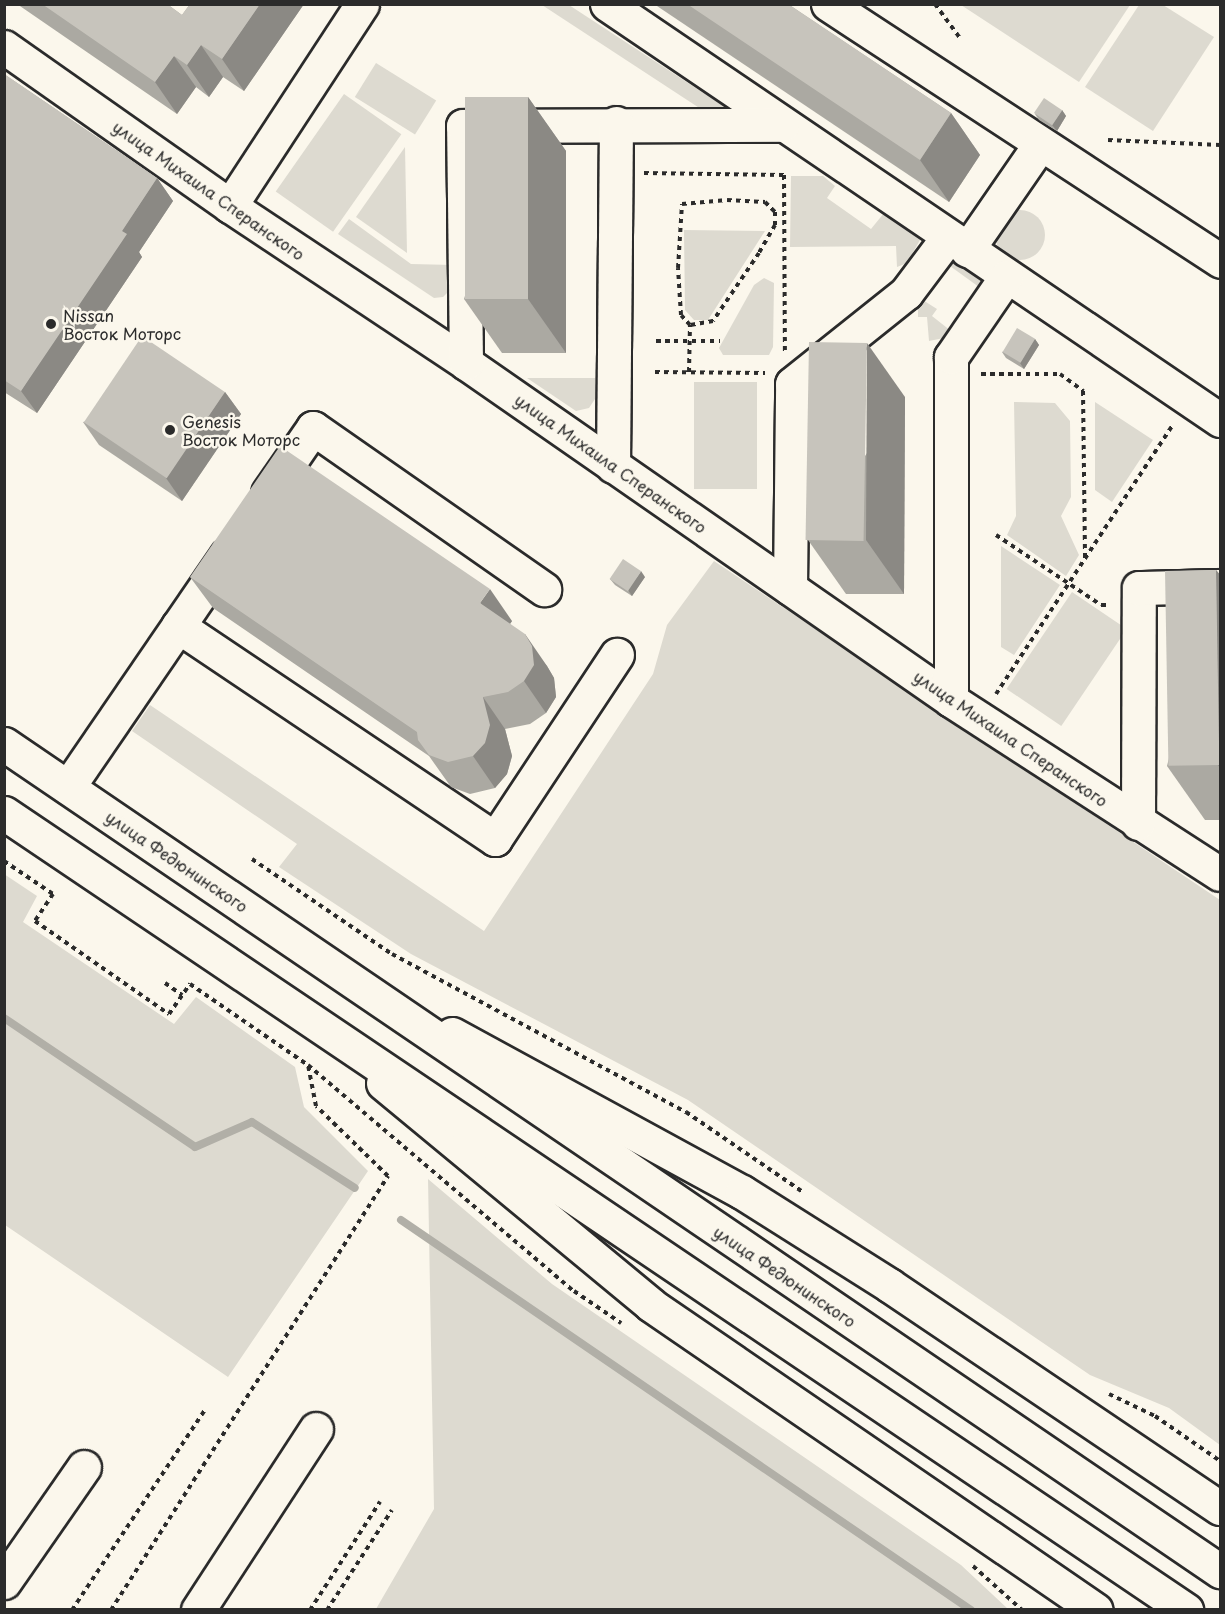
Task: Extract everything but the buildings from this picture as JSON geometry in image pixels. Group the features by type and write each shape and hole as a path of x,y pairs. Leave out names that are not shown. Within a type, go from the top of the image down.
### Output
{"main road":[{"path":"230,206 362,4"},
{"path":"607,4 1006,277 1221,420"},
{"path":"828,4 1221,261"},
{"name":"улица Михаила Сперанского","path":"4,47 230,206 466,363 951,700 1138,823 1221,874"},
{"path":"466,363 463,126 616,123 782,125"},
{"path":"613,466 616,123"},
{"path":"790,588 792,384 906,293 958,244 1040,144"},
{"path":"951,700 951,357 1006,277"},
{"path":"68,787 313,428 544,590"},
{"path":"1138,823 1139,588 1221,586"},
{"path":"177,626 495,839 617,655"},
{"name":"улица Федюнинского","path":"4,744 1221,1571"},
{"path":"4,813 320,1029 784,1336 1186,1610"},
{"name":"улица Федюнинского","path":"350,979 742,1192 889,1285 1221,1508"},
{"path":"320,1029 581,1250 651,1305 1096,1610"},
{"path":"198,1610 316,1429"},
{"path":"4,1582 84,1467"}],"path":[{"path":"935,4 960,38"},
{"path":"1108,140 1221,145"},
{"path":"615,172 784,175 785,361"},
{"path":"689,372 690,325 681,315 678,268 682,204 727,200 765,202 775,212 775,225 759,253 713,321 690,325"},
{"path":"656,341 720,341"},
{"path":"655,372 775,373"},
{"path":"951,374 1060,374 1083,391 1085,559"},
{"path":"993,698 1180,414"},
{"path":"996,535 1101,605 1120,606"},
{"path":"4,861 53,894 35,921 170,1014 182,995 165,983"},
{"path":"111,1610 388,1176 316,1106 308,1065"},
{"path":"72,1610 204,1411"},
{"path":"310,1610 380,1502"},
{"path":"327,1610 392,1510"}],"shaded area":[{"path":"542,5 569,5 734,113 707,113"},
{"path":"961,5 1130,5 1079,82"},
{"path":"1139,5 1163,5 1214,37 1153,131 1085,87"},
{"path":"376,63 436,101 415,135 355,97"},
{"path":"344,94 401,134 333,232 276,191"},
{"path":"405,147 407,253 356,217"},
{"path":"791,176 823,176 835,186 827,198 871,229 884,213 920,240 907,263 897,267 896,246 790,247"},
{"path":"1020,210 1034,214 1041,221 1045,235 1041,249 1034,256 1020,260 1006,256 999,249 995,235 999,221 1006,214"},
{"path":"349,219 411,264 453,265 449,291 443,297 434,298 338,234"},
{"path":"684,230 765,231 708,320 694,320 685,310"},
{"path":"948,256 982,279 979,287 943,261"},
{"path":"764,278 774,283 773,347 769,355 723,355 719,348 754,285"},
{"path":"918,297 937,309 932,316 951,331 944,338 929,341 927,317 918,317"},
{"path":"527,378 595,378 595,399 589,408 576,411"},
{"path":"694,382 757,382 757,489 694,489"},
{"path":"1014,402 1055,403 1070,421 1071,497 1061,516 1079,555 1066,576 1007,535 1016,516"},
{"path":"1095,402 1153,440 1112,502 1095,490"},
{"path":"1001,546 1060,585 1014,655 1001,647"},
{"path":"714,561 1220,900 1220,1445 1169,1408 1090,1375 688,1100 411,954 279,867 297,844 132,731 150,705 484,931 653,674 667,625"},
{"path":"1072,592 1127,629 1061,726 1007,689"},
{"path":"4,874 37,896 23,922 174,1024 196,997 295,1067 304,1107 368,1171 228,1377 5,1225"},
{"path":"428,1179 552,1284 961,1565 1008,1609 376,1609 434,1509"}],"waterway":[{"path":"4,1018 195,1147 252,1122 355,1188"},
{"path":"401,1220 971,1610"}],"place":[{"name":"Nissan Восток Моторс","path":"51,324"},
{"name":"Genesis Восток Моторс","path":"170,430"}]}
